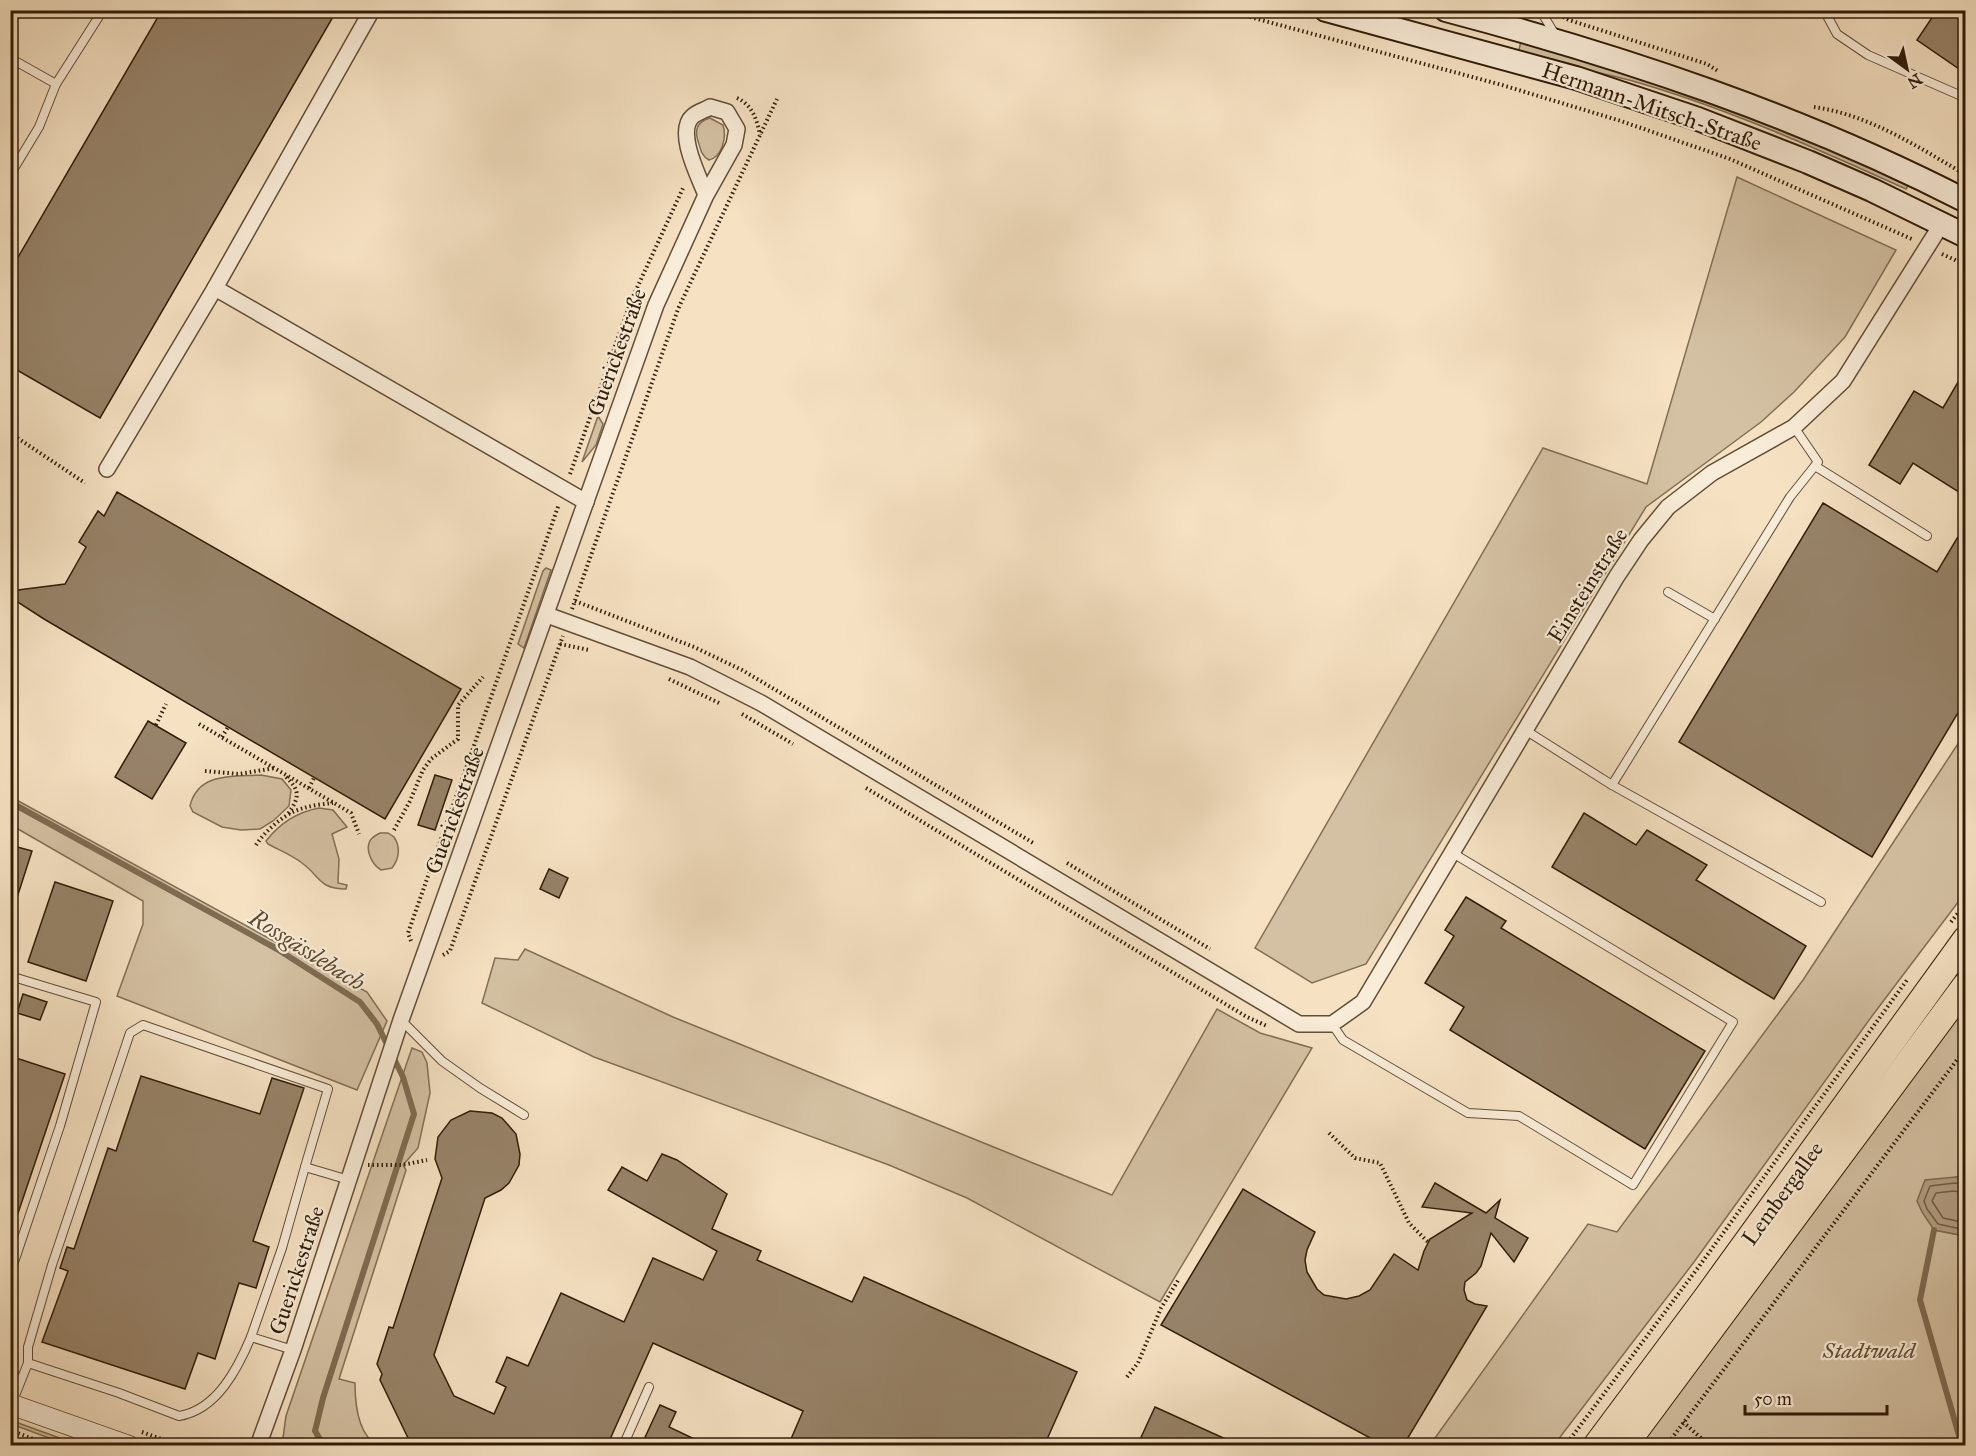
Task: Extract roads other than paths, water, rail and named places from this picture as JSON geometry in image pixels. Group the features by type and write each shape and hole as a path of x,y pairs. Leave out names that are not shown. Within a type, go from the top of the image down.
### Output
{"main road":[{"name":"Hermann-Mitsch-Straße","path":"1326,10 1576,78 1698,119 1819,167 1965,236"},
{"name":"Hermann-Mitsch-Straße","path":"1446,10 1490,16 1560,42 1650,70 1831,139 1962,197"},
{"path":"1481,51 1490,16"},
{"path":"1941,225 1962,197"},
{"name":"Lembergallee","path":"1596,1446 1707,1297 1955,935"},
{"name":"Lembergallee","path":"1624,1446 1965,985"}],"street":[{"path":"107,469 215,288 372,10"},
{"name":"Guerickestraße","path":"258,1446 293,1350 399,1027 656,305 706,195 734,145 737,129 727,112 710,107 692,117 686,129 687,144 706,195"},
{"name":"Einsteinstraße","path":"1332,1024 1362,1002 1617,576 1641,540 1668,507 1712,473 1794,427 1843,381 1941,225"},
{"path":"215,288 586,502"},
{"path":"547,615 690,667 761,703 1299,1024 1332,1024"},
{"path":"11,1404 129,1446"}],"lane":[{"path":"10,175 39,127 56,84 103,10"},
{"path":"1540,10 1560,42"},
{"path":"1824,10 1837,34 1868,55 1965,98"},
{"path":"10,58 56,84"},
{"path":"1612,785 1790,497 1818,462 1794,427"},
{"path":"1815,465 1927,536"},
{"path":"1668,592 1714,619"},
{"path":"1524,730 1612,785 1821,902"},
{"path":"1332,1024 1343,1040 1468,1113 1519,1116 1633,1185 1733,1022 1451,852"},
{"path":"10,976 96,1002 60,1126 10,1274"},
{"path":"11,1404 28,1363 28,1347 52,1265 130,1033 143,1025 328,1089 282,1247 251,1337 239,1366 203,1407 190,1414 179,1416 119,1393 28,1363"},
{"path":"399,1027 480,1088 524,1115"},
{"path":"305,1167 349,1180"},
{"path":"251,1337 293,1350"},
{"path":"622,1446 650,1388"}],"water":[{"path":"1956,1177 1965,1180 1965,1236 1934,1230 1917,1201 1925,1180"}],"waterway":[{"name":"Rossgässlebach","path":"10,802 277,949 360,1002 377,1024 403,1077 414,1114 323,1398 315,1431 324,1446"},
{"path":"1934,1230 1920,1300 1962,1446"}],"park label":[{"name":"Stadtwald","path":"1869,1350"}]}
